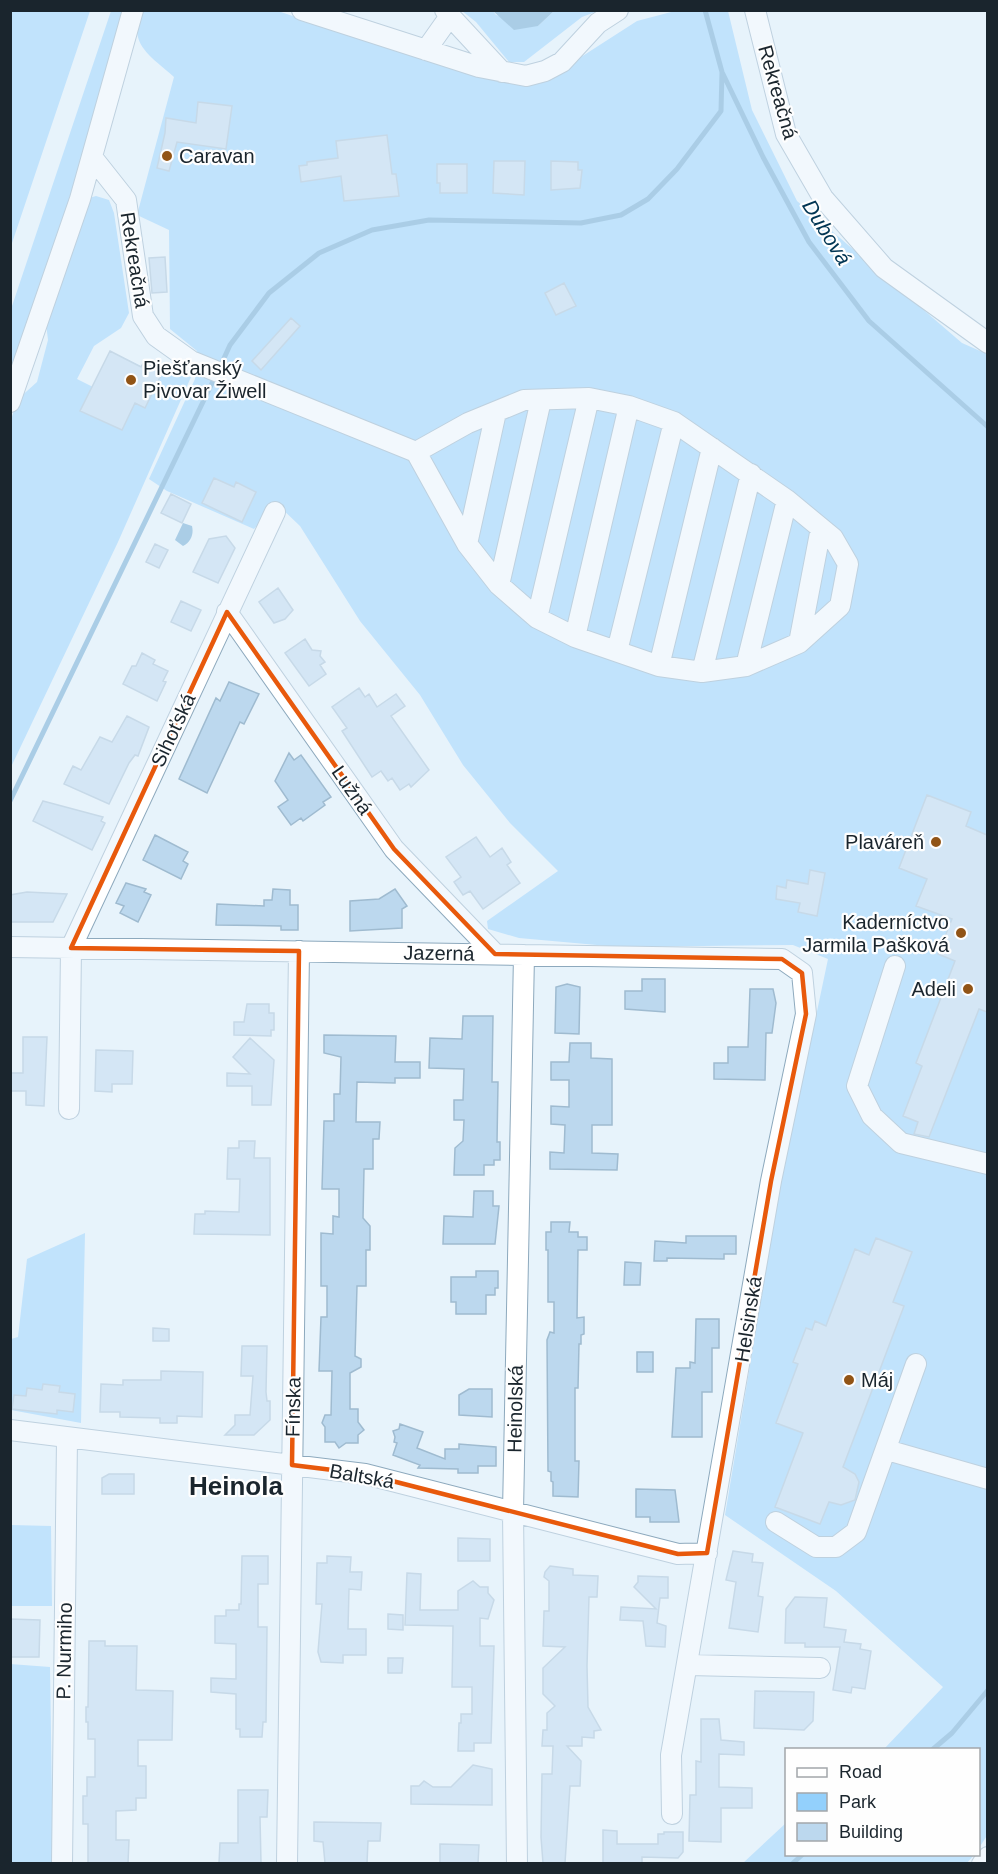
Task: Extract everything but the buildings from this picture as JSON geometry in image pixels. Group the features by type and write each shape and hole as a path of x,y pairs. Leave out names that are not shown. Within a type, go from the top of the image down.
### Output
{"street":[{"path":"10,402 92,157 133,10"},
{"path":"302,10 479,68 526,76 545,71 562,62 598,17 618,10"},
{"name":"Rekreačná","path":"755,10 786,134 823,198 884,268 987,343"},
{"path":"426,51 447,13 502,72"},
{"name":"Rekreačná","path":"92,157 126,200 143,316 156,336 191,361 230,379 416,452"},
{"path":"537,618 589,398"},
{"path":"589,398 629,406 674,422 787,500 833,538 848,564 840,606 799,643 746,666 702,672 659,666 575,637 537,618 499,585 467,544 416,452 468,423 496,412 524,400 589,398"},
{"path":"499,585 541,400"},
{"path":"575,637 629,406"},
{"path":"467,544 496,412"},
{"path":"617,651 674,422"},
{"path":"659,666 712,448"},
{"path":"702,672 751,474"},
{"path":"746,666 787,500"},
{"name":"Sihoťská","path":"71,948 275,512"},
{"path":"799,643 821,528"},
{"name":"Lužná","path":"227,612 394,849 495,954"},
{"name":"Jazerná","path":"10,947 782,959 802,973"},
{"path":"69,1109 71,948"},
{"name":"Fínska","path":"286,1863 299,951"},
{"name":"Heinolská","path":"517,1863 513,1512 524,955"},
{"path":"896,966 857,1086 872,1116 901,1143 987,1164"},
{"name":"Helsinská","path":"672,1814 671,1755 771,1181 806,1014 802,973"},
{"path":"776,1522 816,1547 836,1547 855,1532 887,1450 916,1364"},
{"name":"Baltská","path":"10,1430 365,1474 678,1554 707,1553"},
{"name":"P. Nurmiho","path":"62,1863 67,1438"},
{"path":"887,1450 987,1479"},
{"path":"688,1665 820,1668"},
{"path":"982,1863 987,1857"}],"highlighted area":[{"path":"227,612 394,849 495,954 782,959 802,973 806,1014 771,1181 707,1553 678,1554 365,1474 292,1465 299,951 71,948"}],"green space":[{"path":"10,11 90,11 11,246"},
{"path":"111,11 123,11 73,194 11,377 11,309"},
{"path":"142,11 278,11 363,40 498,81 539,84 637,21 675,11 728,11 752,110 797,201 962,343 987,354 988,1834 980,1846 980,1748 885,1748 943,1687 836,1591 725,1515 779,1192 828,959 793,945 619,947 519,938 488,929 487,921 558,871 510,823 463,765 420,695 360,621 300,526 277,504 254,529 167,491 149,479 195,379 197,351 170,329 169,230 137,215 174,77 144,49 137,32"},
{"path":"462,11 493,11 496,15 538,26 554,11 598,11 582,17 524,62 509,62 476,22"},
{"path":"96,196 109,200 114,213 129,313 121,328 94,346 77,379 93,387 110,351 141,366 144,362 163,371 191,377 118,542 11,767 11,420 17,400 37,382 48,340 45,315 89,198"},
{"path":"85,1233 81,1423 11,1410 11,1339 18,1337 27,1259"},
{"path":"11,1525 51,1526 52,1606 11,1606"},
{"path":"10,1664 50,1667 53,1863 11,1863"},
{"path":"785,1824 785,1856 973,1856 966,1864 743,1863"}],"shaded area":[{"path":"493,11 554,11 538,26 514,30"},
{"path":"183,523 192,526 193,532 190,540 183,546 175,540"}],"waterway":[{"name":"Dubová","path":"705,10 722,72 763,157 809,242 869,321 988,427"},
{"path":"220,367 230,345 269,293 319,253 372,230 429,220 581,223 621,215 648,199 677,169 721,111 722,72"},
{"path":"10,801 216,375"},
{"name":"Dubová","path":"934,1748 952,1733 988,1690"},
{"name":"Dubová","path":"792,1864 801,1856"}],"place":[{"name":"Caravan","path":"167,156"},
{"name":"Piešťanský Pivovar Žiwell","path":"131,380"},
{"name":"Plaváreň","path":"936,842"},
{"name":"Kaderníctvo Jarmila Pašková","path":"961,933"},
{"name":"Adeli","path":"968,989"},
{"name":"Máj","path":"849,1380"}],"district":[{"name":"Heinola","path":"236,1486"}]}
